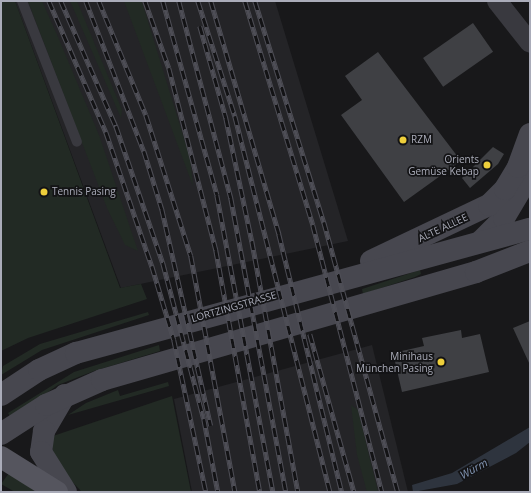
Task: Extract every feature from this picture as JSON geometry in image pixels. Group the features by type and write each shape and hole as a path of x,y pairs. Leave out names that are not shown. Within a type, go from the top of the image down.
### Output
{"main road":[{"name":"ALTE ALLEE","path":"321,283 489,204 505,189 518,167 530,134"},
{"path":"422,285 477,245 504,218 530,174"},
{"name":"LORTZINGSTRASSE","path":"1,395 39,370 76,353 321,283 477,245 530,229"},
{"path":"1,434 65,395 102,380 422,285 476,272 530,251"},
{"path":"65,395 44,431 41,452 66,492"},
{"path":"1,457 57,492"}],"street":[{"path":"498,1 530,43"}],"lane":[{"path":"22,1 77,142"}],"shaded area":[{"name":"Tennis Pasing","path":"1,1 15,1 120,288 141,284 147,299 28,338 1,351"},
{"path":"15,1 275,1 348,241 121,288"},
{"path":"28,1 42,1 58,37 99,135 138,251 125,245 107,208"},
{"path":"70,1 77,1 122,110 121,118"},
{"path":"124,1 142,2 190,158 193,186"},
{"path":"420,270 421,274 415,277 363,294 362,289"},
{"path":"148,312 149,315 42,350 1,375 3,366 40,344"},
{"path":"159,345 160,351 94,371 58,385 11,418 8,413 74,372"},
{"path":"372,345 408,492 192,492 174,399"},
{"path":"168,382 169,386 68,415 86,403 118,390 120,396"},
{"path":"172,396 191,492 82,492 57,466 51,443 53,436"},
{"path":"351,405 358,410 378,492 367,492 357,455"},
{"path":"9,473 36,492 15,492 1,484"}],"water":[{"name":"Würm","path":"530,427 530,442 516,453 457,484 413,492 412,485 452,473"}],"building":[{"path":"473,23 493,52 443,87 423,58"},
{"name":"RZM","path":"378,52 461,161 404,202 341,115 362,100 345,76"},
{"path":"493,147 504,154 498,164 470,188 462,178"},
{"path":"530,321 530,365 513,328"},
{"name":"Minihaus München Pasing","path":"461,330 462,338 480,334 489,372 402,392 393,353 424,346 422,338"}],"railway":[{"path":"49,1 106,132 152,266 174,340 206,492"},
{"path":"61,1 116,126 163,263 204,419 218,492"},
{"path":"86,1 144,151 162,209 211,426"},
{"path":"99,1 146,115 191,256 235,492"},
{"path":"145,1 169,68 216,250 260,492"},
{"path":"163,1 217,195 273,492"},
{"path":"179,1 231,198 286,492"},
{"path":"198,1 235,116 330,492"},
{"path":"211,1 279,234 342,492"},
{"path":"245,1 313,225 382,492"},
{"path":"255,1 324,222 398,492"},
{"path":"200,26 226,118 252,241 298,492"},
{"path":"310,334 354,492"}],"place":[{"name":"RZM","path":"403,140"},
{"name":"Orients Gemüse Kebap","path":"487,165"},
{"name":"Tennis Pasing","path":"44,192"},
{"name":"Minihaus München Pasing","path":"441,362"}]}
